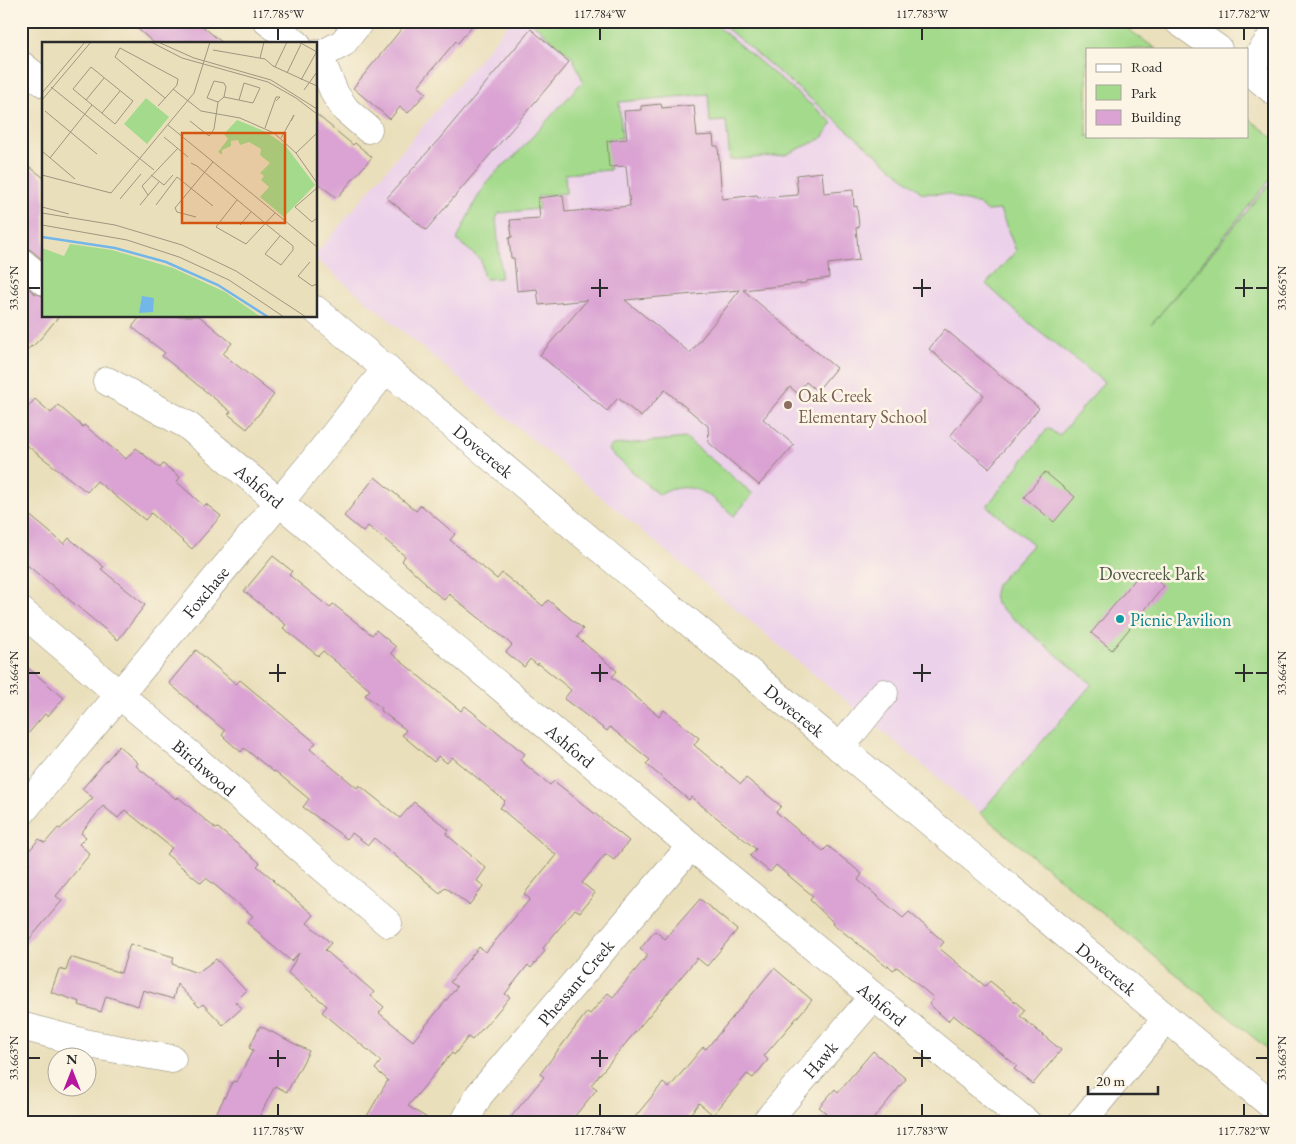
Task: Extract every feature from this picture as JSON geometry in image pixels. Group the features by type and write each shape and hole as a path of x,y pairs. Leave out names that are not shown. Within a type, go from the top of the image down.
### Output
{"street":[{"path":"267,21 298,42"},
{"path":"318,49 343,43 360,21"},
{"path":"1178,21 1217,48"},
{"path":"1275,32 1248,69 1275,92"},
{"path":"318,64 346,110 368,129"},
{"path":"21,65 42,81"},
{"path":"21,262 42,279"},
{"name":"Dovecreek","path":"318,312 840,748 1275,1108"},
{"name":"Foxchase","path":"21,813 279,503 387,368"},
{"name":"Ashford","path":"107,381 187,425 690,846 1027,1123"},
{"name":"Birchwood","path":"21,610 388,923"},
{"path":"840,748 884,694"},
{"name":"Pheasant Creek","path":"464,1123 479,1095 690,846"},
{"name":"Hawk","path":"765,1123 873,997"},
{"path":"1080,1123 1166,1019"},
{"path":"21,1026 89,1044 172,1059"}],"shaded area":[{"name":"Oak Creek Elementary School","path":"511,21 1113,21 1086,48 1086,138 1248,138 1248,136 1275,141 1275,178 1059,437 1049,429 987,506 1033,544 996,585 994,593 996,604 1093,684 980,813 318,261 318,252"}],"green space":[{"path":"530,21 711,21 833,123 821,139 785,155 730,160 726,121 710,122 708,94 619,102 622,138 608,139 610,170 565,174 566,193 538,196 539,209 499,213 496,219 500,278 486,279 483,276 481,260 457,240 467,218 479,195 493,175 512,159 583,81 573,58"},
{"name":"Dovecreek Park","path":"718,21 1117,21 1155,48 1086,48 1086,138 1248,138 1248,118 1275,139 1275,174 1151,325 1275,178 1275,1055 980,813 1092,684 996,604 994,593 996,585 1033,544 987,506 1048,428 1059,436 1104,382 1023,318 986,284 1016,251 1000,210 986,211 978,204 949,194 922,193"},
{"path":"686,438 753,494 734,516 708,495 690,488 670,490 659,495 610,452 609,448 613,445"}],"building":[{"path":"129,21 196,21 222,42 153,42"},
{"path":"408,21 476,21 458,43 456,41 418,86 426,93 408,113 400,107 390,119 353,88"},
{"path":"531,29 569,62 426,230 387,198"},
{"path":"661,104 662,108 694,105 697,136 713,135 714,146 718,146 722,199 757,195 758,198 798,195 796,175 822,172 824,193 853,190 854,207 857,206 859,227 856,228 859,260 828,264 829,278 807,281 807,283 743,290 836,368 817,391 806,382 797,393 790,387 763,419 794,445 759,485 709,443 708,426 665,390 641,417 618,398 607,411 540,355 587,300 539,305 537,289 517,291 514,258 511,258 509,238 512,237 510,220 540,218 538,198 563,195 565,212 630,206 626,166 609,167 607,141 627,139 624,111 641,110 641,106","holes":["740,290 690,353 625,300"]},
{"path":"318,116 353,145 355,143 372,157 337,198 318,184"},
{"path":"21,160 42,176 42,259 31,250 21,247"},
{"path":"21,282 34,293 42,295 42,318 57,318 21,358"},
{"path":"139,318 201,318 232,343 223,354 274,395 247,429 228,414 231,412 162,356 165,353 132,327"},
{"path":"945,329 1039,408 989,468 950,436 984,395 929,349"},
{"path":"35,399 51,413 58,405 83,427 84,425 126,459 136,448 160,468 163,464 180,477 177,482 204,506 206,504 221,516 192,549 151,513 145,520 97,481 87,492 21,441 21,415"},
{"path":"1045,472 1075,497 1054,522 1024,497"},
{"path":"375,477 416,511 421,505 455,534 450,540 497,579 502,573 543,606 548,600 583,629 577,637 617,671 612,677 659,716 664,710 699,738 694,745 741,784 746,778 781,806 776,812 823,851 828,846 862,874 858,880 903,918 909,912 944,942 939,948 985,986 990,981 1025,1010 1020,1016 1061,1050 1033,1084 1014,1069 1017,1066 953,1015 948,1021 929,1004 934,998 897,967 893,970 888,965 887,967 832,923 810,900 813,896 776,865 770,872 750,856 756,849 691,797 689,800 653,770 646,764 650,760 610,727 607,731 564,699 571,690 538,663 537,665 530,659 524,667 506,652 512,645 498,633 449,594 444,600 402,561 405,556 368,526 363,532 344,516"},
{"path":"21,508 64,544 69,538 104,567 101,569 145,605 118,640 21,560"},
{"path":"273,556 292,571 289,575 330,608 333,604 372,635 376,630 396,647 391,653 461,711 465,706 525,754 520,760 550,785 554,781 629,841 614,860 606,854 582,883 595,893 580,912 575,909 543,948 545,951 531,968 528,965 505,994 510,997 493,1017 472,1040 468,1037 454,1055 452,1053 408,1106 435,1123 363,1123 388,1080 375,1069 381,1061 322,1012 327,1006 288,973 299,953 291,961 247,923 253,916 206,878 201,883 166,854 172,848 125,810 118,818 103,806 81,833 86,837 79,844 90,854 56,896 62,901 21,949 21,868 30,863 23,858 39,839 45,843 58,828 60,829 93,798 82,789 119,746 138,763 136,766 176,799 178,797 216,829 218,828 260,863 257,866 314,915 307,923 331,943 325,950 374,992 371,996 384,1007 379,1013 413,1041 457,987 450,982 479,947 486,952 530,899 524,894 556,855 500,808 505,801 452,757 447,763 438,756 434,762 402,735 406,730 380,710 381,708 365,695 370,690 323,651 318,656 283,628 286,625 244,591"},
{"name":"Picnic Pavilion","path":"1143,570 1164,586 1112,650 1091,633"},
{"path":"196,650 236,684 240,680 316,743 310,749 357,788 359,785 400,818 414,802 449,830 446,834 486,868 477,881 484,886 469,905 445,887 440,893 374,838 368,845 352,833 347,839 303,807 309,799 244,748 241,752 227,740 222,735 225,731 169,683"},
{"path":"21,662 64,698 48,716 45,714 21,742"},
{"path":"700,899 737,930 707,966 697,958 591,1085 597,1089 569,1123 506,1123 544,1077 540,1074 587,1012 590,1014 608,993 613,997 648,955 640,949 655,931 665,939"},
{"path":"130,944 174,957 172,964 197,973 216,959 246,991 235,1002 242,1008 223,1025 203,1004 199,1007 177,984 173,999 143,990 138,1006 106,996 101,1012 79,1005 80,1002 51,992 59,969 66,971 70,957 121,973"},
{"path":"774,968 812,1000 764,1056 768,1060 753,1078 747,1074 713,1115 699,1103 683,1123 630,1123 663,1083 669,1088 703,1047 706,1049"},
{"path":"260,1026 309,1051 287,1092 275,1086 256,1123 211,1123 233,1081 236,1082 253,1050 249,1048"},
{"path":"873,1051 906,1079 870,1123 818,1123 826,1113 819,1107 835,1089 838,1092"}],"place":[{"name":"Oak Creek Elementary School","path":"788,405"},
{"name":"Picnic Pavilion","path":"1120,619"}]}
